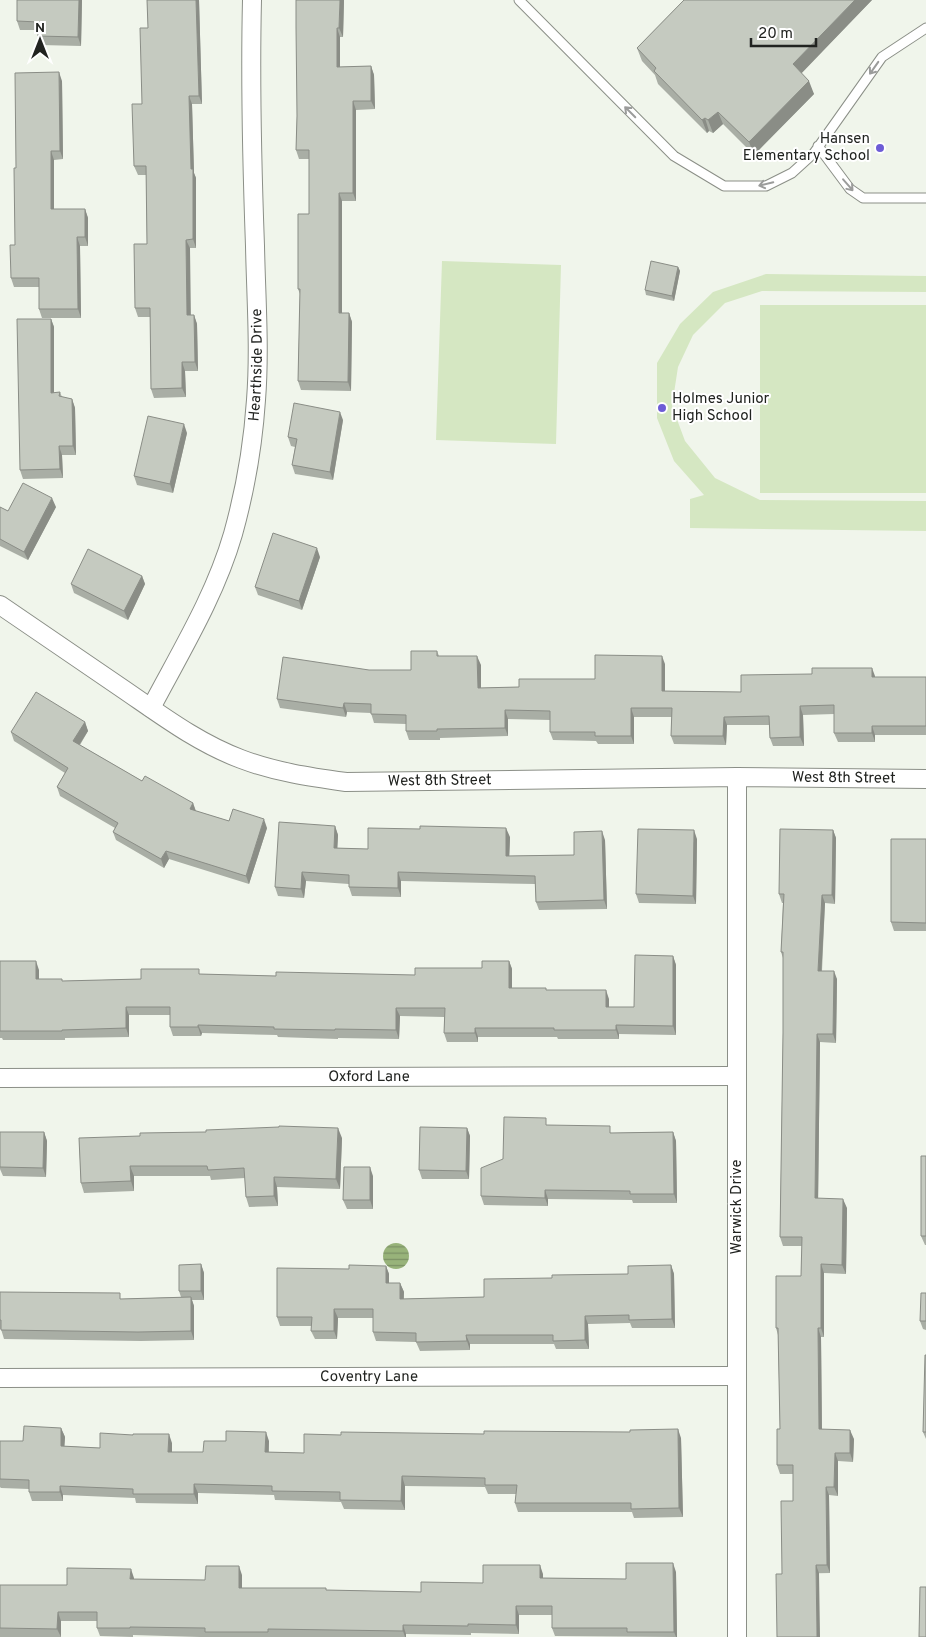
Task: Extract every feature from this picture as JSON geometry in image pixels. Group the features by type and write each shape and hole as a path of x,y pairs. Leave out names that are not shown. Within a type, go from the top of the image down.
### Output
{"street":[{"name":"Hearthside Drive","path":"151,708 200,618 219,574 233,535 252,443 256,400 257,353 250,76 252,0"},
{"name":"West 8th Street","path":"0,605 151,708 210,745 241,759 291,773 346,782 737,777 926,779"},
{"name":"Warwick Drive","path":"737,777 737,1637"},
{"name":"Oxford Lane","path":"0,1078 737,1076"},
{"name":"Coventry Lane","path":"0,1378 737,1376"}],"lane":[{"path":"519,0 674,156 724,186 766,186 792,173 814,153 882,57 926,28"},
{"path":"818,146 850,189 863,198 926,198"}],"shaded area":[{"path":"442,261 561,265 556,444 436,440"},
{"path":"766,274 926,276 926,292 762,291 725,303 693,335 678,367 672,406 685,441 715,478 760,500 926,501 926,531 690,528 690,499 704,495 674,461 657,418 657,363 680,324 713,292"},
{"path":"760,305 926,305 926,493 760,493"},
{"path":"396,1243 405,1247 409,1256 405,1265 396,1269 387,1265 383,1256 387,1247"}],"building":[{"path":"17,0 79,0 78,37 38,36 38,22 17,21"},
{"path":"147,0 196,0 199,96 189,96 191,169 193,169 193,239 186,240 187,315 194,315 195,362 182,362 182,388 151,389 150,308 135,308 134,244 147,244 146,166 134,166 132,104 142,104 140,28 148,28"},
{"path":"296,0 340,0 339,28 337,28 337,67 371,66 371,101 353,101 353,193 339,193 339,313 349,313 348,382 298,381 300,289 298,289 298,214 309,214 309,150 296,150"},
{"path":"684,0 855,0 793,64 809,81 749,142 718,112 708,120 705,118 702,120 654,71 656,68 637,48"},
{"path":"59,72 60,151 51,151 51,209 85,209 85,237 77,237 78,309 39,309 39,278 11,278 10,245 15,245 15,73"},
{"path":"651,261 678,267 672,296 645,290"},
{"path":"17,319 51,319 51,393 60,392 59,396 72,399 73,446 59,446 60,469 20,470"},
{"path":"294,403 340,412 330,472 292,465 297,439 288,437"},
{"path":"148,416 184,424 170,484 134,476"},
{"path":"23,483 52,498 24,552 0,539 0,507 8,511"},
{"path":"273,533 317,548 299,601 255,587"},
{"path":"88,549 142,576 124,611 71,584"},
{"path":"411,651 437,651 437,656 477,656 478,688 519,687 519,679 595,679 595,655 662,656 662,691 741,692 741,675 812,674 812,668 872,668 872,677 926,677 926,726 872,726 872,733 834,733 834,705 800,706 800,737 770,738 769,716 724,717 723,736 671,736 672,708 631,708 631,736 595,736 595,732 550,732 550,711 505,710 505,728 406,731 406,715 371,714 371,704 344,703 343,708 277,699 283,657 369,670 411,670"},
{"path":"36,692 85,722 73,741 142,781 145,776 193,803 190,809 229,821 233,809 264,819 246,876 166,851 161,859 113,832 118,823 57,787 68,768 11,732"},
{"path":"279,822 335,826 334,848 368,849 368,828 420,829 420,826 506,828 506,856 574,855 574,832 602,831 604,900 536,902 535,876 398,872 398,888 349,887 349,875 302,872 301,889 275,887"},
{"path":"638,829 694,830 693,896 636,894"},
{"path":"780,829 833,830 832,895 822,895 818,971 834,971 833,1034 817,1034 815,1198 843,1199 842,1265 821,1264 821,1328 818,1328 819,1429 850,1430 850,1453 835,1453 834,1487 826,1487 827,1565 816,1565 817,1637 777,1637 776,1574 782,1574 781,1501 793,1501 793,1465 777,1465 777,1429 780,1429 776,1276 801,1276 802,1237 780,1237 783,1033 783,952 781,952 784,894 779,894"},
{"path":"891,839 926,839 926,923 891,922"},
{"path":"635,955 673,956 673,1026 616,1025 616,1030 475,1028 475,1033 444,1033 445,1008 396,1008 396,1030 274,1029 274,1027 198,1025 198,1027 170,1027 170,1007 126,1007 126,1028 0,1031 0,961 36,961 36,979 62,979 62,981 141,979 141,969 199,969 199,974 276,976 276,972 415,975 415,968 482,968 482,961 509,961 509,988 606,990 606,1007 634,1007"},
{"path":"504,1117 546,1118 546,1125 610,1126 610,1133 673,1132 674,1194 630,1194 630,1191 545,1190 545,1198 481,1196 481,1168 503,1159"},
{"path":"279,1126 338,1128 336,1179 274,1177 274,1196 246,1197 244,1168 208,1170 207,1166 130,1166 131,1181 81,1183 79,1138 140,1136 140,1133 206,1132 206,1130"},
{"path":"420,1127 467,1128 466,1171 419,1170"},
{"path":"0,1132 44,1132 43,1168 0,1167"},
{"path":"921,1156 926,1156 926,1236 921,1236"},
{"path":"344,1167 370,1167 370,1200 343,1200"},
{"path":"201,1264 201,1291 179,1291 179,1265"},
{"path":"349,1265 386,1266 386,1283 400,1283 400,1299 484,1297 484,1279 552,1278 552,1275 628,1274 628,1266 671,1265 672,1319 629,1320 629,1315 585,1316 585,1340 553,1341 553,1335 466,1335 467,1341 416,1342 416,1333 373,1332 373,1309 334,1309 334,1331 311,1331 312,1317 277,1317 277,1268 349,1269"},
{"path":"0,1292 120,1293 120,1299 191,1297 191,1331 1,1330"},
{"path":"921,1293 926,1293 926,1321 920,1321"},
{"path":"925,1355 926,1432 923,1432"},
{"path":"24,1426 61,1428 61,1446 100,1448 100,1433 133,1435 169,1434 168,1452 203,1452 204,1441 226,1441 226,1431 266,1432 265,1452 304,1453 304,1434 341,1435 341,1432 484,1434 484,1431 630,1432 630,1430 678,1429 679,1508 631,1509 631,1503 515,1503 517,1485 485,1485 485,1478 402,1476 401,1501 340,1500 340,1492 272,1491 272,1486 194,1484 194,1494 133,1494 133,1489 60,1486 60,1492 29,1492 29,1480 0,1479 0,1441 23,1441"},
{"path":"626,1563 673,1563 674,1632 627,1632 627,1628 552,1628 552,1606 516,1606 516,1625 403,1625 403,1631 268,1629 268,1632 205,1632 205,1628 97,1628 97,1612 58,1612 57,1629 0,1628 0,1585 67,1585 67,1568 131,1569 130,1579 205,1580 206,1566 239,1566 239,1588 326,1588 326,1590 421,1592 421,1582 483,1583 483,1565 540,1565 540,1578 626,1579"},
{"path":"920,1587 926,1587 926,1637 919,1637"}],"place":[{"name":"Hansen Elementary School","path":"880,148"},
{"name":"Holmes Junior High School","path":"662,408"}]}
